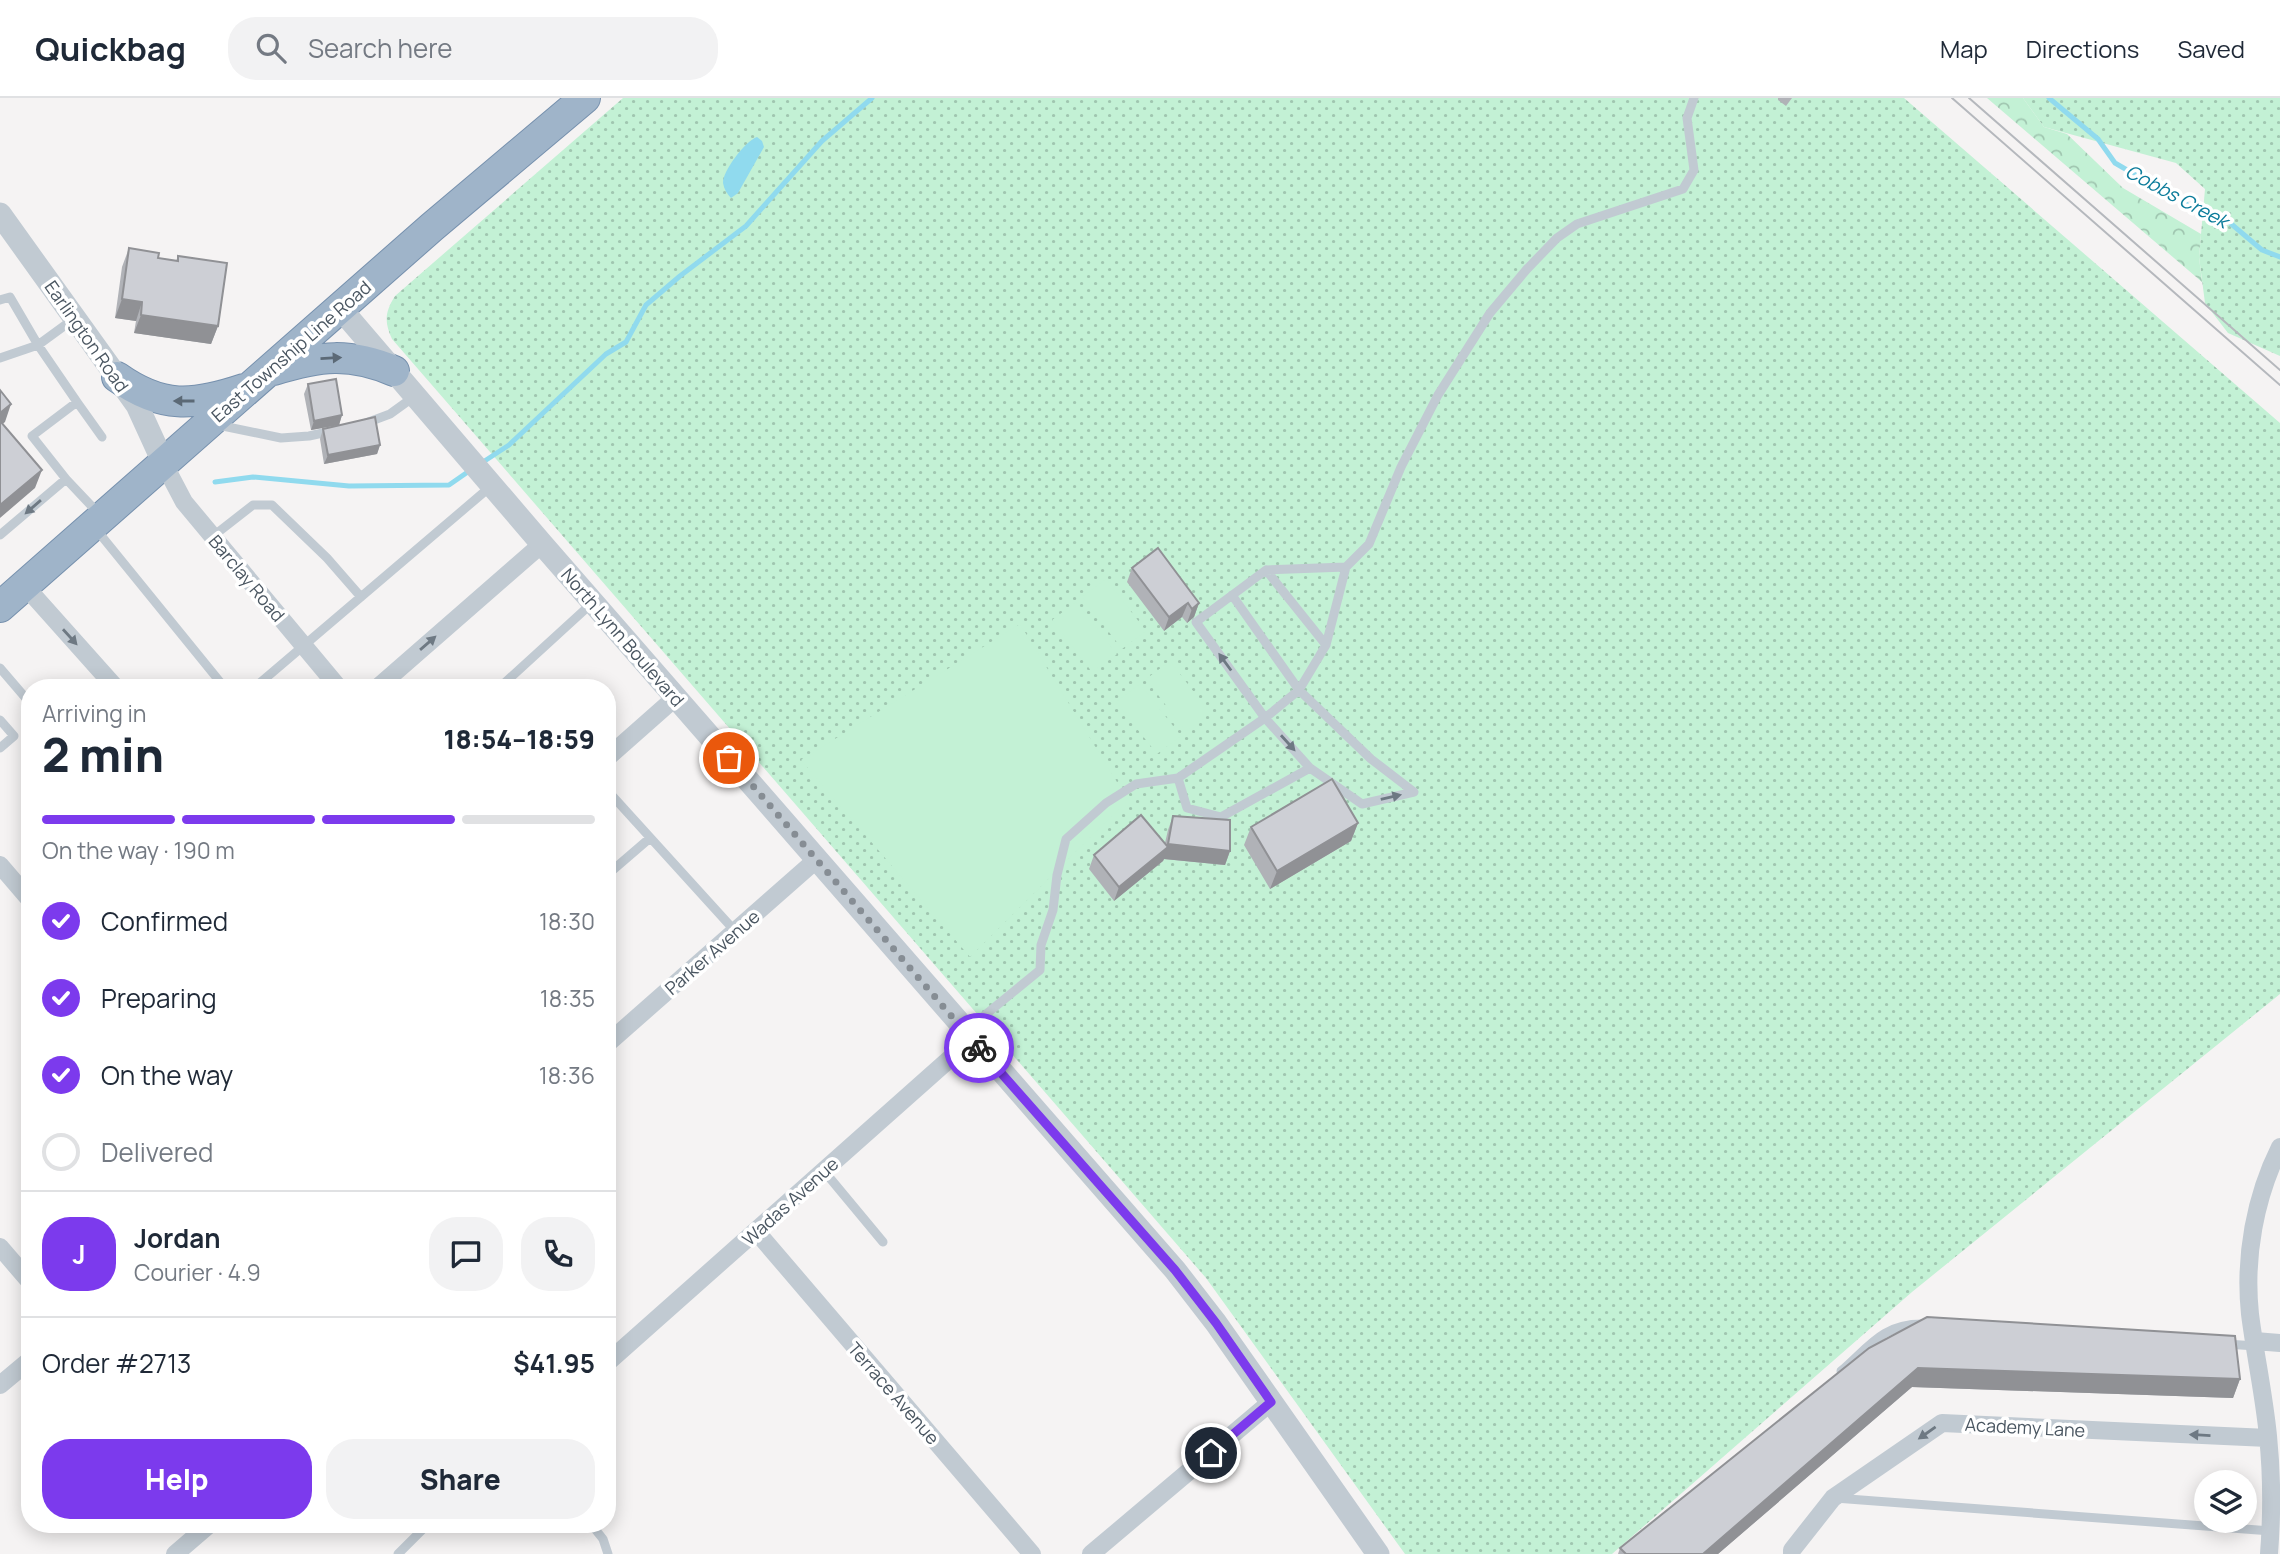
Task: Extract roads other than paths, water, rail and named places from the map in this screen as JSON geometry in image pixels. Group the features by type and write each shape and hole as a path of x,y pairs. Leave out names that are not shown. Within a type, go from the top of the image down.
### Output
{"highway":[{"name":"East Township Line Road","path":"0,607 340,308 585,98"},
{"path":"117,377 136,391 156,399 176,402 221,397 298,363 344,358 370,361 394,371"}],"street":[{"name":"Earlington Road","path":"0,214 7,237 75,318 143,416 164,464"},
{"name":"North Lynn Boulevard","path":"340,308 816,860 1175,1270 1216,1323 1378,1554"},
{"name":"Barclay Road","path":"164,464 184,502 332,679"},
{"path":"387,679 542,544"},
{"path":"25,586 108,679"},
{"path":"616,750 676,697"},
{"name":"Parker Avenue","path":"616,1036 816,860"},
{"path":"0,865 21,890"},
{"name":"Wadas Avenue","path":"616,1355 824,1171 968,1035"},
{"path":"2269,1554 2272,1507 2268,1438 2250,1313 2249,1268 2258,1203 2280,1147"},
{"name":"Terrace Avenue","path":"756,1231 1032,1554"},
{"path":"0,1247 21,1272"},
{"path":"2256,1344 2280,1343"},
{"path":"0,1385 21,1368"},
{"path":"1091,1554 1271,1402"},
{"name":"Academy Lane","path":"1792,1554 1792,1550 1833,1498 1942,1423 2268,1438"},
{"path":"175,1554 200,1533"}],"lane":[{"path":"968,1035 1040,970 1041,945 1053,910 1066,839 1106,803 1136,784 1178,778 1265,718 1299,690 1326,645 1346,567 1369,544 1401,467 1438,395 1490,313 1557,237 1577,224 1683,189 1694,170 1687,118 1694,98"},
{"path":"0,300 10,297 38,345 102,437"},
{"path":"0,358 38,345 75,318"},
{"path":"353,426 390,414 415,396"},
{"path":"77,401 32,436 218,679"},
{"path":"210,424 281,438 309,436 342,429"},
{"path":"265,679 361,597 480,472"},
{"path":"0,535 66,479"},
{"path":"212,537 253,505 272,505 327,558 361,597"},
{"path":"1232,595 1299,690 1371,759 1414,792 1362,804 1310,768 1265,718 1196,622 1232,595 1266,570 1346,567"},
{"path":"1266,570 1326,645"},
{"path":"509,679 593,603"},
{"path":"0,668 21,692"},
{"path":"0,720 13,736 0,748"},
{"path":"1178,778 1187,808 1221,817 1310,768"},
{"path":"616,800 735,931"},
{"path":"616,867 650,838"},
{"path":"824,1171 883,1242"},
{"path":"1828,1382 1883,1333 1906,1325 1933,1325"},
{"path":"2215,1343 2256,1344"},
{"path":"1833,1498 2271,1531"},
{"path":"398,1554 419,1533"},
{"path":"598,1533 608,1554"}],"water":[{"path":"757,137 764,147 738,193 731,198 723,183 726,172 741,150"}],"waterway":[{"path":"480,464 509,445 606,354 626,342 646,305 746,226 822,141 872,98"},
{"name":"Cobbs Creek","path":"2049,98 2098,139 2115,163 2203,214 2223,217 2262,250 2280,257"},
{"path":"215,482 253,477 349,486 449,485 472,469"}],"tram line":[{"path":"1952,98 2280,385"},
{"path":"1969,98 2280,370"}]}
